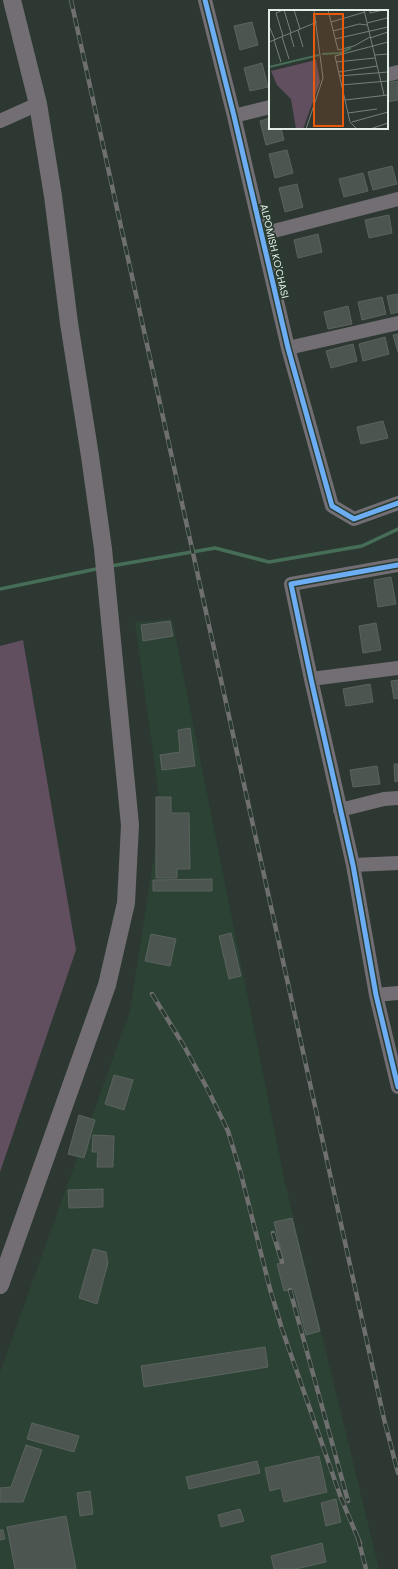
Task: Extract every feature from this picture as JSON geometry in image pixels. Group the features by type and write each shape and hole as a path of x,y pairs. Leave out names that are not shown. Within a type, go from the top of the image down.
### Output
{"main road":[{"path":"0,1286 107,985 126,904 130,825 103,549 69,323 53,196 38,104 12,0"}],"street":[{"name":"ALPOMISH KO'CHASI","path":"205,0 234,116 288,348 332,506 354,519 398,503"},
{"path":"388,75 398,72"},
{"path":"0,121 38,104"},
{"path":"234,116 269,107"},
{"path":"262,234 398,199"},
{"path":"288,348 398,323"},
{"path":"398,564 291,584 353,865 376,995 398,1087"},
{"path":"311,679 398,668"},
{"path":"340,810 398,798"},
{"path":"353,865 398,862"},
{"path":"376,995 398,993"}],"shaded area":[{"path":"172,619 285,1183 379,1569 0,1569 0,1372 130,1011 161,811 135,622"},
{"path":"23,640 76,950 0,1172 0,646"}],"building":[{"path":"252,22 258,45 240,50 234,26"},
{"path":"262,63 268,87 250,91 244,68"},
{"path":"398,81 398,100 388,102 388,83"},
{"path":"269,118 269,129 281,129 284,140 266,145 260,121"},
{"path":"287,150 293,173 275,178 269,154"},
{"path":"392,166 397,184 373,190 368,172"},
{"path":"363,173 368,191 344,197 339,179"},
{"path":"297,184 303,207 285,212 279,188"},
{"path":"389,215 392,233 369,238 365,220"},
{"path":"318,234 322,252 298,258 294,240"},
{"path":"398,294 398,312 391,314 387,296"},
{"path":"382,297 386,314 362,320 358,302"},
{"path":"348,306 352,324 328,329 324,312"},
{"path":"398,334 398,352 393,335"},
{"path":"385,337 389,354 363,361 359,344"},
{"path":"353,344 357,361 331,368 326,351"},
{"path":"383,421 388,438 361,444 357,427"},
{"path":"391,577 396,604 378,607 374,580"},
{"path":"170,621 173,636 143,641 141,625"},
{"path":"376,623 381,650 363,653 359,626"},
{"path":"398,680 398,698 394,699 391,681"},
{"path":"370,684 373,702 346,706 343,689"},
{"path":"190,728 195,766 162,770 160,755 180,752 178,730"},
{"path":"394,764 398,764 398,781 395,782"},
{"path":"377,766 380,784 353,787 350,770"},
{"path":"156,797 171,797 171,813 189,813 190,869 177,869 177,878 156,878"},
{"path":"212,879 212,891 153,891 153,880"},
{"path":"231,933 241,976 229,979 219,936"},
{"path":"151,934 176,939 170,966 145,961"},
{"path":"114,1075 133,1080 124,1110 105,1104"},
{"path":"79,1115 95,1120 84,1158 68,1154"},
{"path":"93,1135 114,1136 113,1167 97,1167 98,1152 92,1152"},
{"path":"103,1189 103,1207 69,1208 68,1190"},
{"path":"292,1218 320,1331 306,1335 294,1289 284,1291 277,1264 284,1262 274,1222"},
{"path":"93,1249 106,1252 108,1263 97,1304 79,1298"},
{"path":"265,1347 268,1367 144,1387 141,1366"},
{"path":"32,1423 79,1436 74,1452 27,1439"},
{"path":"26,1445 42,1450 23,1502 0,1502 0,1488 11,1487"},
{"path":"319,1456 327,1492 284,1502 281,1488 270,1491 265,1468"},
{"path":"257,1461 260,1473 189,1489 186,1477"},
{"path":"90,1491 93,1514 80,1516 77,1493"},
{"path":"336,1499 341,1522 326,1526 321,1503"},
{"path":"240,1509 244,1521 221,1527 218,1515"},
{"path":"66,1516 76,1569 15,1569 7,1527"},
{"path":"0,1530 3,1530 5,1539 0,1540"},
{"path":"322,1543 326,1562 296,1569 274,1569 271,1556"}],"waterway":[{"path":"111,566 215,548 269,562 362,546 398,529"},
{"path":"0,589 101,568"}],"railway":[{"path":"71,0 384,1419 398,1473"},
{"path":"152,994 184,1046 228,1131 241,1174 270,1289 282,1329 341,1498 360,1543"},
{"path":"273,1233 282,1262"},
{"path":"290,1290 348,1501"},
{"path":"358,1538 366,1569"}],"cycle path":[{"path":"205,0 234,116 288,348 332,506 354,519 398,503"},
{"path":"398,565 291,584 353,865 376,995 398,1087"}]}
